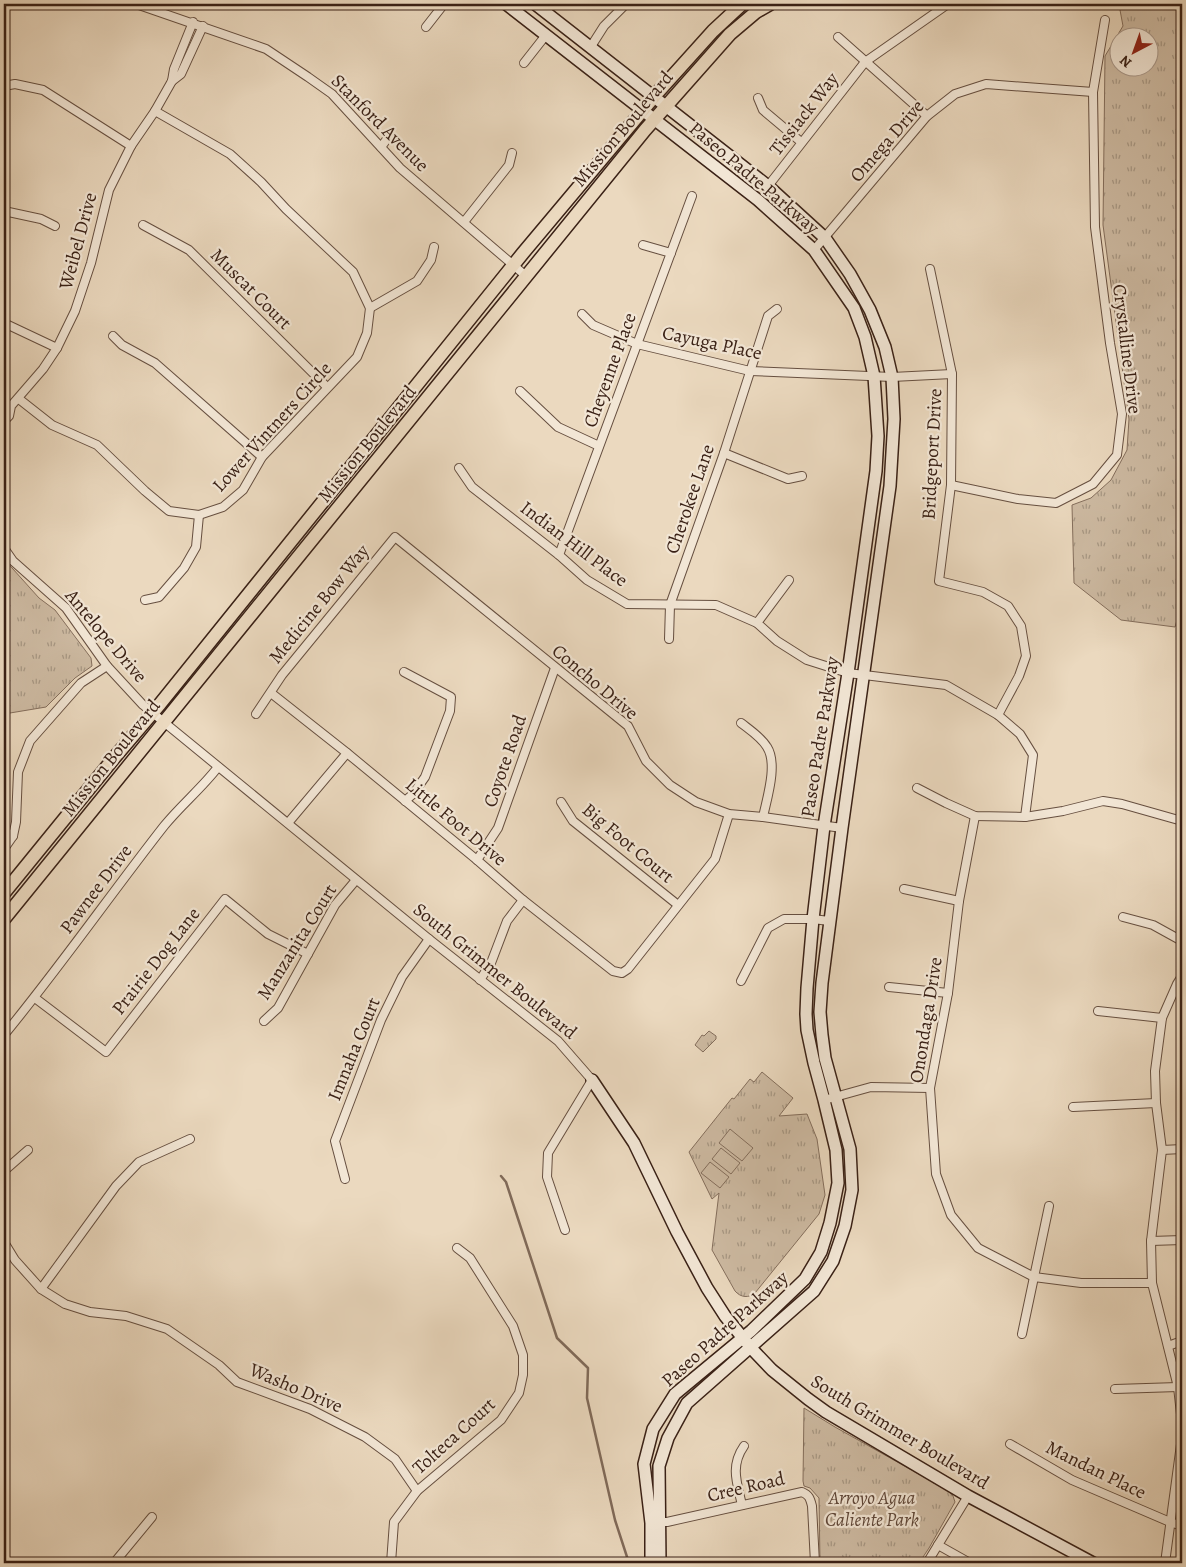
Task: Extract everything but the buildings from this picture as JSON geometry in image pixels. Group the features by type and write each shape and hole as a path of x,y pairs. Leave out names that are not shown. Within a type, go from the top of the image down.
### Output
{"main road":[{"name":"Paseo Padre Parkway","path":"506,4 758,200 814,250 854,308 865,337 874,376 878,436 876,471 848,673 824,826 813,919 806,1014 814,1063 836,1150 838,1183 830,1223 823,1245 805,1279 742,1338 675,1394 653,1429 644,1464 655,1522 660,1563"},
{"name":"Paseo Padre Parkway","path":"535,4 768,186 825,238 850,274 870,310 884,347 892,377 894,419 890,486 829,921 820,1012 825,1058 850,1149 852,1190 845,1226 833,1261 814,1291 687,1403 668,1438 660,1466 651,1563"},
{"name":"Mission Boulevard","path":"4,893 154,712 514,265 653,98 713,31 742,4"},
{"name":"Mission Boulevard","path":"4,919 655,119 730,34 756,12 770,4"},
{"name":"South Grimmer Boulevard","path":"592,1080 634,1143 677,1232 715,1302 742,1338 777,1374 820,1408 968,1496 1092,1563"}],"street":[{"name":"Stanford Avenue","path":"136,4 194,22 266,49 308,76 332,94 400,168 526,276"},
{"path":"426,27 444,4"},
{"path":"590,48 604,26 626,4"},
{"name":"Tissiack Way","path":"768,186 865,62 948,4"},
{"name":"Crystalline Drive","path":"951,485 1018,499 1056,503 1093,484 1117,455 1122,414 1110,343 1095,227 1093,92 1105,20"},
{"name":"Weibel Drive","path":"4,421 9,416 8,407 18,399 43,369 57,348 75,311 91,264 109,190 131,146 155,111 172,81 174,69 194,22"},
{"name":"Weibel Drive","path":"172,81 181,74 203,26"},
{"path":"524,63 546,35"},
{"path":"838,37 927,116"},
{"path":"4,86 15,84 43,90 131,146"},
{"name":"Omega Drive","path":"814,250 927,116 955,94 986,84 1093,92"},
{"path":"758,98 764,110 801,142"},
{"path":"155,111 230,154 261,182 286,209 353,272 370,308 417,281 430,260 434,248"},
{"path":"381,147 390,135"},
{"path":"464,222 509,165 512,153"},
{"name":"Cheyenne Place","path":"559,555 692,196"},
{"path":"4,211 41,219 55,226"},
{"name":"Muscat Court","path":"143,225 189,250 327,387"},
{"path":"643,245 671,253"},
{"name":"Bridgeport Drive","path":"930,269 952,374 951,485 938,581 983,592 1008,606 1021,626 1026,656 1019,676 998,715"},
{"name":"Lower Vintners Circle","path":"18,399 52,425 97,445 169,511 199,515 223,507 244,490 262,456 357,357 367,333 370,308"},
{"name":"Cherokee Lane","path":"669,638 670,605 724,454 768,316 778,309"},
{"name":"Cayuga Place","path":"582,314 593,326 637,344 750,371 892,377 952,374"},
{"path":"4,323 57,348"},
{"path":"113,336 122,345 155,363 262,456"},
{"path":"520,391 558,427 599,446"},
{"path":"724,454 788,479 802,476"},
{"name":"Indian Hill Place","path":"459,468 472,487 559,555 587,580 627,604 716,605 757,623 777,641 807,660 864,676 946,685 998,715 1020,734 1033,755 1024,817"},
{"path":"145,600 159,597 184,568 196,547 199,515"},
{"name":"Concho Drive","path":"395,538 628,726 646,761 670,785 696,802 729,814 842,828"},
{"name":"Medicine Bow Way","path":"256,714 282,675 395,538"},
{"name":"Antelope Drive","path":"4,548 13,561 66,608 107,666 143,704 165,722"},
{"path":"757,623 789,580"},
{"path":"4,850 13,836 16,822 18,772 30,741 81,683 107,666"},
{"name":"Coyote Road","path":"477,860 498,828 554,668"},
{"path":"404,672 451,697 450,711 425,777 413,794 405,801"},
{"name":"Little Foot Drive","path":"270,692 347,752 523,900 613,971 622,973 628,969 678,905"},
{"name":"South Grimmer Boulevard","path":"165,722 429,940 558,1041 592,1080"},
{"path":"741,723 757,735 768,748 772,760 772,772 763,817"},
{"path":"288,823 347,752"},
{"name":"Pawnee Drive","path":"4,1035 35,998 166,824 218,767"},
{"path":"917,788 975,816 1024,817 1063,811 1103,801 1122,804 1182,821"},
{"name":"Big Foot Court","path":"561,802 573,821 678,905"},
{"path":"678,905 715,859 729,814"},
{"name":"Onondaga Drive","path":"975,816 959,901 948,993 930,1088 936,1174 951,1215 978,1248 1034,1277 1081,1283 1152,1283"},
{"path":"4,832 13,836"},
{"name":"Manzanita Court","path":"264,1021 278,1008 335,905 356,880"},
{"path":"904,889 959,901"},
{"name":"Prairie Dog Lane","path":"35,998 106,1052 225,899 268,934 308,954"},
{"path":"480,980 491,963 508,921 523,900"},
{"path":"1123,917 1153,925 1182,940"},
{"path":"740,981 768,928 784,919 829,921"},
{"name":"Imnaha Court","path":"344,1179 335,1141 381,1020 402,977 429,940"},
{"path":"1182,976 1162,1018 1155,1071 1156,1103 1162,1150 1151,1241 1152,1283 1178,1387 1182,1423"},
{"path":"890,987 948,993"},
{"path":"1098,1011 1162,1018"},
{"path":"565,1230 547,1177 548,1154 592,1080"},
{"path":"824,1100 876,1086 930,1088"},
{"path":"1073,1107 1156,1103"},
{"path":"41,1289 116,1186 139,1162 190,1139"},
{"path":"1162,1150 1182,1149"},
{"path":"4,1171 28,1150"},
{"path":"1022,1334 1049,1206"},
{"path":"1151,1241 1182,1240"},
{"name":"Washo Drive","path":"4,1242 15,1260 41,1289 65,1304 90,1312 126,1316 167,1329 219,1365 237,1382 310,1410 365,1437 395,1459 417,1491"},
{"name":"Tolteca Court","path":"391,1563 394,1522 417,1491 501,1420 519,1393 523,1375 523,1355 514,1326 470,1258 457,1248"},
{"path":"1168,1346 1182,1341"},
{"path":"1115,1389 1178,1387"},
{"path":"1165,1563 1182,1437"},
{"name":"Mandan Place","path":"1010,1444 1072,1480 1182,1526"},
{"path":"742,1505 735,1470 738,1454 744,1446"},
{"name":"Cree Road","path":"655,1522 667,1522 802,1492 810,1498 812,1506 814,1563"},
{"path":"927,1563 968,1496"},
{"path":"114,1563 152,1517"},
{"path":"938,1545 970,1563"}],"green space":[{"path":"1127,4 1182,4 1182,602 1175,627 1121,620 1074,583 1072,505 1091,498 1111,480 1127,450 1129,419 1103,225 1105,56 1108,51 1108,78 1158,78 1158,28 1122,28 1120,10"},
{"path":"4,559 39,598 55,610 91,658 92,666 75,678 46,707 4,714"},
{"path":"709,1031 716,1036 716,1039 703,1052 695,1045 702,1035 704,1036"},
{"path":"762,1072 793,1098 779,1116 807,1114 817,1139 825,1195 819,1214 755,1293 745,1296 735,1291 712,1250 719,1193 712,1199 689,1152 732,1098 734,1099 750,1079 754,1082"},
{"path":"730,1129 753,1148 742,1161 719,1143"},
{"path":"721,1148 740,1163 731,1174 712,1159"},
{"path":"710,1162 729,1177 720,1188 701,1173"},
{"name":"Arroyo Agua Caliente Park","path":"804,1408 949,1491 953,1496 955,1502 919,1563 820,1563 819,1498 810,1488 804,1486 803,1481"}],"waterway":[{"path":"501,1176 506,1182 557,1338 588,1368 587,1398 615,1520 629,1563"}]}
